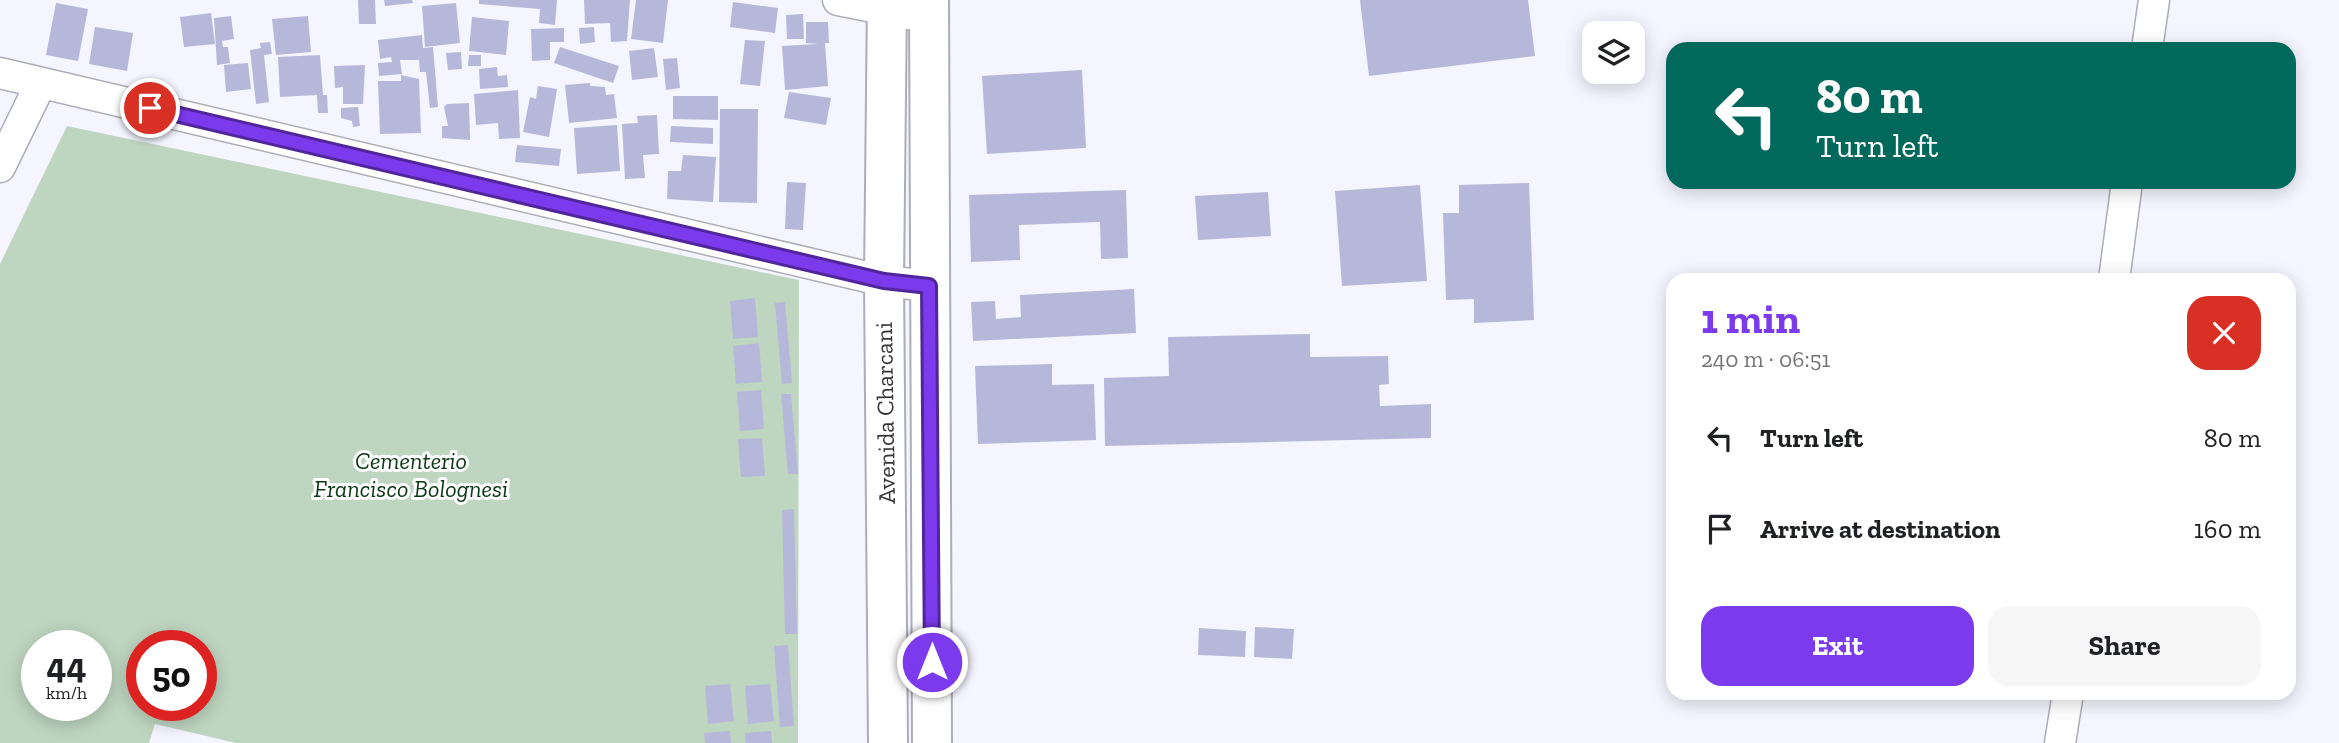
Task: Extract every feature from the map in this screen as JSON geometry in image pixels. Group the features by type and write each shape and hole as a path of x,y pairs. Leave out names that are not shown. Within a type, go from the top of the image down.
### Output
{"main road":[{"name":"Avenida Charcani","path":"887,5 884,281 888,743"},
{"name":"Avenida Charcani","path":"929,9 932,743"}],"street":[{"path":"838,0 929,9"},
{"path":"2148,42 2154,0"},
{"path":"0,73 884,281 929,286"},
{"path":"0,167 41,83"},
{"path":"2115,273 2126,189"},
{"path":"2060,743 2067,700"}],"green space":[{"name":"Cementerio Francisco Bolognesi","path":"67,126 799,280 798,743 236,743 155,724 149,743 0,743 0,264"}],"building":[{"path":"358,0 375,0 376,24 359,24"},
{"path":"384,0 412,0 413,3 385,6"},
{"path":"479,0 557,0 555,25 539,23 540,9 479,4"},
{"path":"584,0 630,0 627,41 611,42 610,23 585,24"},
{"path":"636,0 668,0 663,43 631,39"},
{"path":"1360,0 1528,0 1535,56 1369,76"},
{"path":"733,2 778,8 775,33 730,27"},
{"path":"56,3 88,9 78,61 46,55"},
{"path":"456,3 460,43 425,47 422,6"},
{"path":"211,13 215,44 184,47 180,17"},
{"path":"803,14 804,39 787,39 786,15"},
{"path":"231,16 234,39 222,41 223,47 228,47 230,63 217,65 214,18"},
{"path":"308,16 311,52 276,55 272,19"},
{"path":"472,17 509,21 506,55 469,51"},
{"path":"806,22 828,22 829,43 825,43 828,86 785,90 782,46 818,44 806,43"},
{"path":"95,27 133,33 127,71 89,64"},
{"path":"594,27 595,42 580,44 579,28"},
{"path":"564,28 564,42 550,42 550,60 532,61 531,29"},
{"path":"422,35 423,48 433,47 438,107 430,108 426,72 420,72 419,60 400,60 402,74 379,76 378,63 392,62 391,57 380,59 378,40"},
{"path":"745,40 765,41 760,86 740,84"},
{"path":"270,42 272,54 264,55 269,102 256,104 250,50 261,48 260,43"},
{"path":"560,47 619,66 613,83 554,63"},
{"path":"654,48 658,77 632,80 629,51"},
{"path":"461,52 462,69 448,70 446,53"},
{"path":"320,55 323,95 327,95 328,113 318,113 317,95 280,97 278,57"},
{"path":"469,55 481,55 481,66 468,66"},
{"path":"677,58 680,88 666,90 663,59"},
{"path":"248,63 251,89 226,92 224,65"},
{"path":"365,65 363,104 343,104 343,87 335,88 334,66"},
{"path":"497,67 498,76 507,75 508,87 480,89 479,69"},
{"path":"1082,70 1086,148 987,154 982,76"},
{"path":"401,75 419,79 421,133 380,134 378,81 401,81"},
{"path":"590,83 590,86 605,87 606,95 614,94 617,118 569,123 565,85"},
{"path":"538,86 557,89 549,137 523,132 530,97 536,99"},
{"path":"518,90 520,138 499,139 498,123 476,125 474,94"},
{"path":"789,92 831,98 826,125 784,118"},
{"path":"673,96 718,96 718,120 673,119"},
{"path":"469,103 470,140 442,138 442,126 448,126 444,107 447,104"},
{"path":"358,107 360,126 353,127 352,121 341,118 341,108"},
{"path":"720,109 758,109 757,203 719,202"},
{"path":"657,115 659,154 643,155 645,178 625,179 622,124 638,123 637,116"},
{"path":"617,125 620,171 577,174 574,128"},
{"path":"671,126 713,128 713,144 670,142"},
{"path":"517,145 561,149 559,166 515,162"},
{"path":"683,155 716,157 713,202 667,199 668,171 681,171"},
{"path":"787,182 806,183 803,230 785,229"},
{"path":"1529,183 1534,320 1474,323 1474,299 1446,300 1443,213 1459,213 1459,185"},
{"path":"1420,185 1427,281 1342,286 1335,191"},
{"path":"1126,190 1128,258 1101,259 1100,222 1019,225 1020,260 971,262 969,195"},
{"path":"1268,192 1271,236 1198,240 1195,196"},
{"path":"1134,289 1136,333 973,341 971,302 995,301 996,319 1021,317 1020,295"},
{"path":"755,298 758,337 733,339 730,301"},
{"path":"785,302 792,383 782,384 775,303"},
{"path":"1310,334 1310,357 1388,356 1389,384 1379,385 1380,406 1431,404 1431,438 1105,446 1104,378 1169,376 1168,337"},
{"path":"759,343 762,382 736,384 733,346"},
{"path":"1052,364 1052,385 1094,384 1096,440 978,444 975,366"},
{"path":"761,390 764,429 740,431 737,392"},
{"path":"781,394 791,394 798,474 788,474"},
{"path":"762,438 765,476 741,477 738,439"},
{"path":"794,509 797,634 785,634 782,510"},
{"path":"1255,627 1294,629 1292,659 1254,657"},
{"path":"1199,628 1246,631 1245,657 1198,655"},
{"path":"788,645 794,726 780,727 774,646"},
{"path":"730,684 734,721 708,724 705,686"},
{"path":"770,684 774,721 748,724 745,686"},
{"path":"730,731 731,743 705,743 704,733"},
{"path":"771,731 772,743 746,743 745,733"}],"route":[{"path":"150,108 884,281 929,286 932,662"}]}
